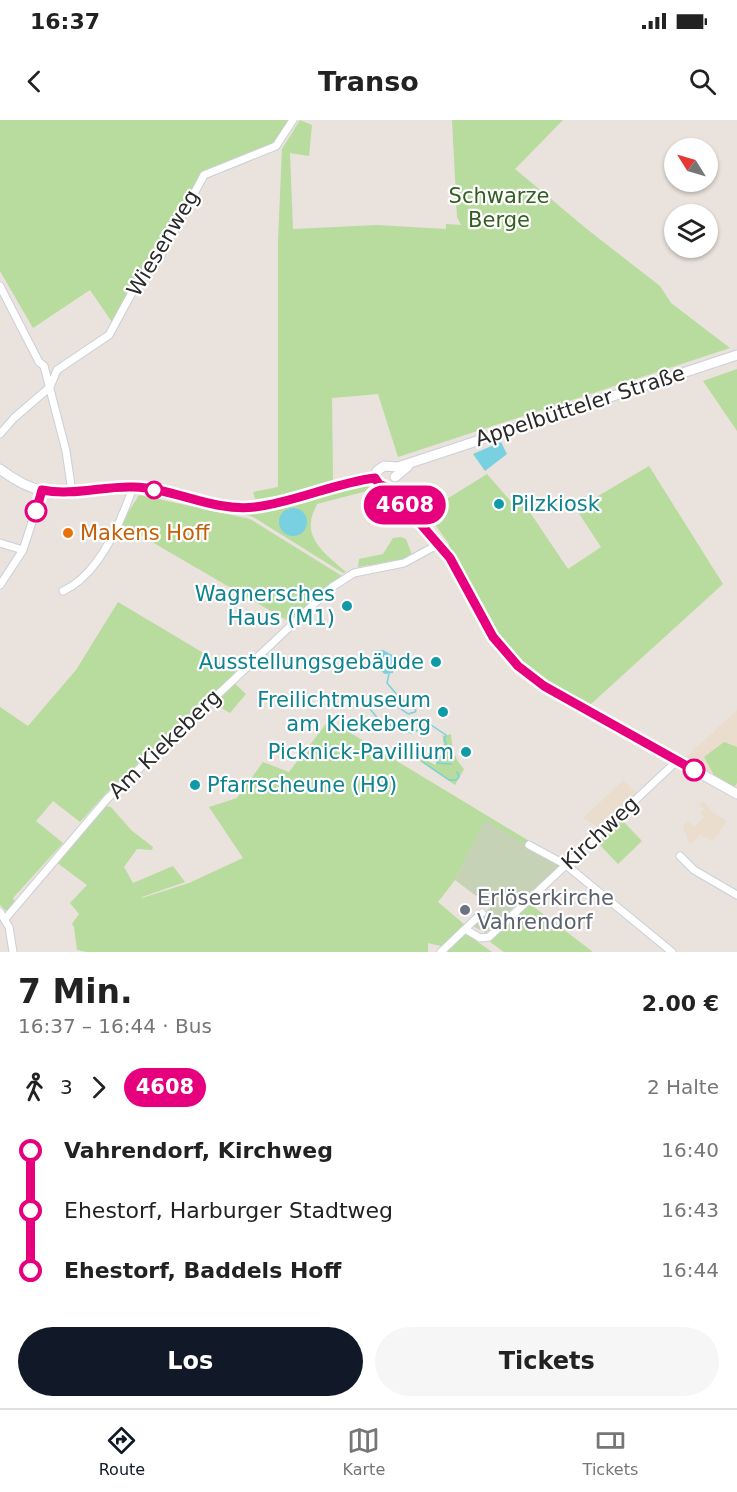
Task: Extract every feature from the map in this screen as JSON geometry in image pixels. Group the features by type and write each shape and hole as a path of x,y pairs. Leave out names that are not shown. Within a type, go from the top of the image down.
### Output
{"main road":[{"name":"Appelbütteler Straße","path":"389,467 398,466 737,355"},
{"name":"Appelbütteler Straße","path":"392,482 400,471 423,457"},
{"path":"375,478 378,469 384,466 394,471 392,482 399,499 450,558 493,637 518,666 544,686 737,794"},
{"path":"0,469 22,483 42,490 72,492 133,487 155,490 210,505 247,508 285,502 375,478"},
{"path":"375,478 379,484 392,482"}],"street":[{"name":"Wiesenweg","path":"0,434 14,418 50,387 57,370 109,335 141,276 159,259 204,175 276,146 293,120"},
{"path":"0,286 39,362 44,366 70,469 72,492"},
{"path":"63,591 75,586 101,554 133,487"},
{"path":"0,585 23,550 42,490"},
{"path":"0,543 23,550"},
{"name":"Am Kiekeberg","path":"5,919 107,799 332,587 354,573 404,563 437,545"},
{"name":"Kirchweg","path":"465,929 480,938 489,937 678,760"},
{"path":"530,845 566,866 672,952"},
{"path":"680,856 694,870 737,895"},
{"path":"0,912 9,927 13,952"},
{"path":"441,952 482,913"}],"shaded area":[{"path":"737,710 737,789 684,759"},
{"path":"624,780 636,793 600,828 583,818"},
{"path":"703,801 713,813 727,821 713,841 700,835 690,845 683,826 688,821 694,827 704,817 701,813 704,809 699,804"}],"green space":[{"path":"0,120 291,120 276,143 204,171 159,256 142,273 114,325 90,290 33,328 0,271"},
{"name":"Schwarze Berge","path":"300,120 312,125 309,156 290,153 293,229 377,225 446,229 446,224 461,225 457,217 452,120 563,120 515,169 660,286 671,303 730,348 398,457 378,394 332,398 333,480 278,496 255,499 253,492 278,487 278,241 282,149"},
{"path":"737,369 737,431 703,381"},
{"path":"649,466 723,584 591,704 536,675 505,647 453,558 448,548 449,544 426,512 487,474 513,504 523,502 568,569 601,547 576,509"},
{"path":"367,484 368,487 387,494 367,491 317,504 312,517 313,537 328,556 346,572 343,573 245,514 246,510"},
{"path":"139,495 250,519 342,576 288,621 121,524"},
{"path":"393,538 406,539 412,555 404,559 358,567 359,559 383,554"},
{"path":"118,602 237,673 107,792 80,822 53,801 36,821 63,843 13,898 15,902 6,911 0,905 0,707 28,726 76,670"},
{"path":"231,680 246,694 230,713 209,701"},
{"path":"329,720 529,841 526,845 485,821 455,880 438,902 465,925 445,947 428,943 428,952 87,952 77,950 72,924 79,914 70,903 87,885 56,862 105,806 111,807 131,830 153,847 152,850 137,849 124,867 133,883 173,866 185,882 142,898 189,883 243,858 209,807 237,798 263,762 289,772"},
{"path":"442,734 444,736 451,734 454,753 464,769 455,785 415,758 418,755 435,765 443,747"},
{"path":"724,742 737,747 737,783 734,787 714,775 704,757"},
{"path":"621,819 642,841 618,864 598,843"},
{"path":"485,820 560,865 486,933 471,925 491,907 455,880"},
{"path":"530,904 593,952 504,952 490,942"},
{"path":"465,933 492,952 446,952"}],"water":[{"path":"501,442 507,454 485,471 473,454"},
{"path":"293,508 303,512 307,522 303,532 293,536 283,532 279,522 283,512"},
{"path":"383,650 394,656 393,673 385,674 372,665 377,658 372,651"}],"waterway":[{"path":"389,674 387,683 398,696 416,710 415,712 408,714 394,704 384,701 375,704 370,709 380,721 411,733 431,725 446,735 445,750 437,763 451,764"},
{"path":"423,762 449,780 456,780 459,777 457,772"}],"bus line":[{"name":"4608","path":"36,511 42,490 63,493 133,487 155,490 210,505 247,508 285,502 375,478 379,484 392,491 450,558 493,637 509,658 526,674 694,770"}],"place":[{"name":"Pilzkiosk","path":"499,504"},
{"name":"Makens Hoff","path":"68,533"},
{"name":"Wagnersches Haus (M1)","path":"347,606"},
{"name":"Ausstellungsgebäude","path":"436,662"},
{"name":"Freilichtmuseum am Kiekeberg","path":"443,712"},
{"name":"Picknick-Pavillium","path":"466,752"},
{"name":"Pfarrscheune (H9)","path":"195,785"},
{"name":"Erlöserkirche Vahrendorf","path":"465,910"}]}
